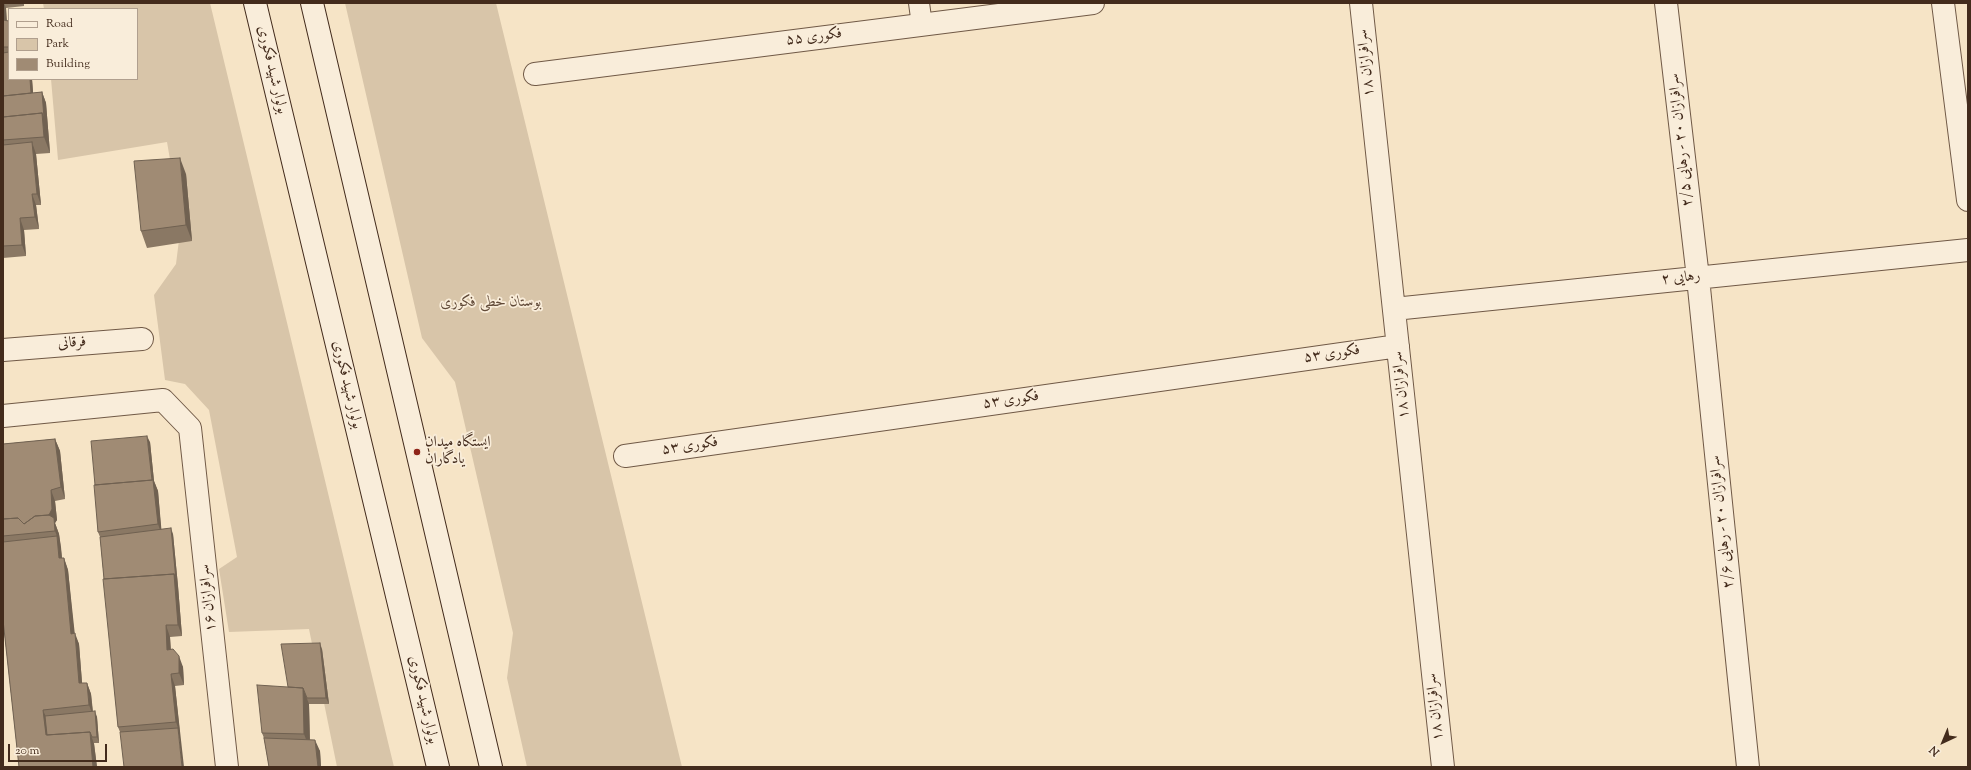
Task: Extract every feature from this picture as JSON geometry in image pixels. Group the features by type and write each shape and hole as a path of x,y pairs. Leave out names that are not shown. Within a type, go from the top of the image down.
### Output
{"street":[{"name":"بولوار شهید فکوری","path":"255,3 438,767"},
{"path":"312,3 491,767"},
{"name":"فکوری ۵۵","path":"535,74 1093,3"},
{"name":"سرافرازان ۱۸","path":"1361,3 1443,767"},
{"name":"سرافرازان ۲۰ - رهایی ۲/۵","path":"1666,3 1698,278"},
{"path":"1943,3 1968,200"},
{"name":"رهایی ۲","path":"1394,308 1968,250"},
{"name":"سرافرازان ۲۰ - رهایی ۲/۶","path":"1698,278 1748,767"},
{"name":"فرقانی","path":"3,350 142,339"},
{"name":"فکوری ۵۳","path":"625,456 1398,346"},
{"name":"سرافرازان ۱۶","path":"3,416 163,400 190,428 227,767"}],"lane":[{"path":"919,3 922,24"}],"green space":[{"path":"43,3 210,3 394,767 337,767 309,629 229,632 219,569 237,557 209,410 185,384 165,380 154,295 176,264 181,224 167,142 58,160 51,80 138,80 138,8 44,8"},
{"name":"بوستان خطی فکوری","path":"345,3 496,3 682,767 527,767 507,678 513,633 455,382 422,338"}],"building":[{"path":"3,20 8,21 8,47 3,47"},
{"path":"8,52 8,80 30,80 31,93 3,96 3,53"},
{"path":"42,92 44,118 42,113 3,117 3,96"},
{"path":"42,113 44,137 3,140 3,117"},
{"path":"32,142 37,194 32,194 35,217 20,218 22,245 3,246 3,145"},
{"path":"180,158 186,225 141,231 134,161"},
{"path":"147,436 152,480 95,485 91,441"},
{"path":"55,439 61,487 51,490 52,509 49,515 35,516 24,524 18,518 3,519 3,444"},
{"path":"153,480 158,524 98,532 94,485"},
{"path":"49,515 54,518 55,531 3,536 3,519 18,518 24,524 35,516"},
{"path":"171,528 176,580 174,574 104,579 100,537"},
{"path":"57,536 59,558 64,558 71,634 75,633 79,683 87,683 89,705 43,710 46,735 90,732 93,767 19,767 3,620 3,542"},
{"path":"174,574 178,625 166,625 167,650 173,649 179,656 179,673 171,674 176,722 118,727 103,579"},
{"path":"320,643 326,698 307,698 303,688 288,687 281,644"},
{"path":"257,685 303,688 304,734 262,733"},
{"path":"95,711 97,737 92,737 90,732 47,735 45,716"},
{"path":"178,728 182,767 124,767 120,732"},
{"path":"264,738 315,740 318,767 269,767"}],"place":[{"name":"ایستگاه میدان یادگاران","path":"417,452"}]}
